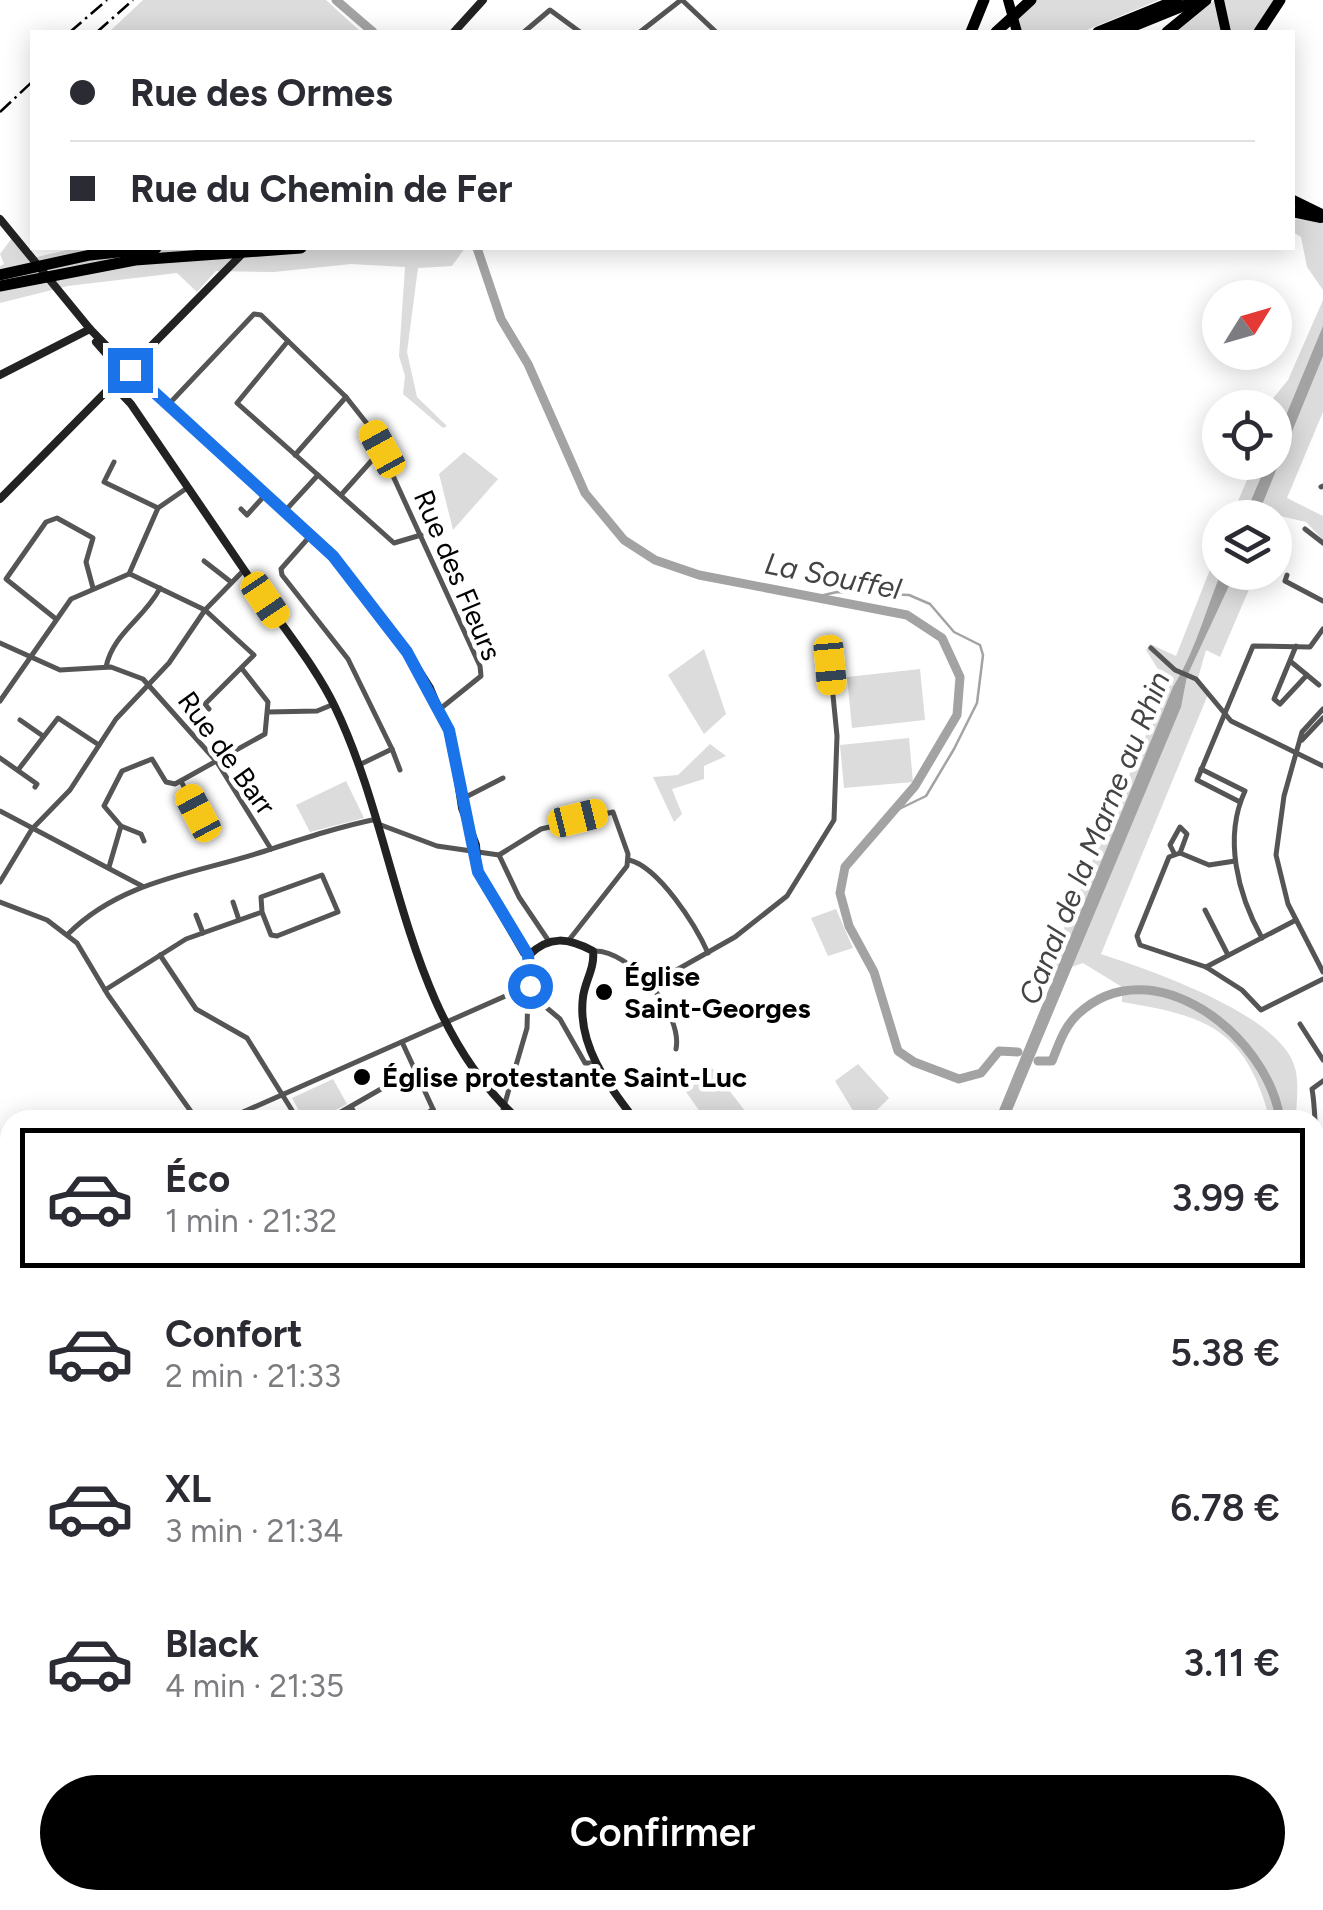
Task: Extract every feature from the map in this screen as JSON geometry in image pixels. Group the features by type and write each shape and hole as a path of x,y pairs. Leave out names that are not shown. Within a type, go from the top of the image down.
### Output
{"highway":[{"path":"971,30 984,0"},
{"path":"998,30 1032,0"},
{"path":"1103,30 1177,0"},
{"path":"1124,30 1198,0"},
{"path":"1169,30 1206,0"},
{"path":"1260,30 1280,0"},
{"path":"1295,203 1323,217"},
{"path":"0,275 90,255 137,250"},
{"path":"0,286 135,260 273,250"}],"main road":[{"path":"1220,3 1226,30"},
{"path":"1010,4 1017,30"},
{"path":"1295,212 1323,217"}],"street":[{"path":"453,30 483,0"},
{"path":"643,30 682,0 714,30"},
{"path":"526,30 550,10 577,30"},
{"path":"0,219 90,329 122,378"},
{"path":"0,499 246,250"},
{"name":"Rue des Fleurs","path":"168,405 254,314 260,314 346,397 382,449 480,666 481,676 475,684 440,709"},
{"path":"90,329 118,358 131,404 334,704 361,764 422,967 445,1024 507,1110"},
{"path":"0,376 90,329"},
{"path":"288,341 236,403 394,542 421,535"},
{"path":"118,358 153,347"},
{"path":"122,378 138,378 338,561 390,628 440,709 452,741 460,800 478,872 528,955 526,1028 503,1110"},
{"path":"295,454 346,397"},
{"path":"341,495 382,449"},
{"path":"114,462 104,482 158,508"},
{"path":"285,511 318,475"},
{"path":"0,701 71,599 129,574 158,508 188,488"},
{"path":"240,509 247,515 266,494"},
{"path":"56,619 6,579 46,522 56,518 93,538 86,562 93,588"},
{"path":"1306,529 1323,543"},
{"path":"312,535 281,569 282,575 348,659 400,770"},
{"path":"204,561 231,582"},
{"path":"0,882 32,830 70,790 147,683 181,648 204,610 244,570"},
{"path":"129,574 204,610 254,655 243,670 204,704 209,709"},
{"path":"1292,585 1323,601"},
{"path":"106,667 112,646 152,604 160,588"},
{"path":"1240,802 1199,784 1201,769 1253,646 1310,646 1323,628"},
{"path":"0,643 60,670 119,668 147,683"},
{"path":"1296,646 1274,699 1280,704 1307,674"},
{"path":"1150,648 1179,672 1195,678 1224,715 1323,766"},
{"path":"1290,662 1318,686"},
{"path":"650,984 708,953 788,896 834,820 837,736 830,665"},
{"path":"144,841 142,834 111,819 104,806 122,771 152,760 166,782 181,782 265,734 268,712 264,693 243,670"},
{"name":"Rue de Barr","path":"147,683 217,762 272,849"},
{"path":"268,712 317,711 334,704"},
{"path":"1323,709 1302,732 1284,796 1276,855 1280,884 1323,972"},
{"path":"18,770 58,718 99,745"},
{"path":"1302,740 1323,718"},
{"path":"20,720 43,736"},
{"path":"361,764 392,748"},
{"path":"0,758 37,784 35,787"},
{"path":"1201,769 1244,788 1235,861 1262,938"},
{"path":"460,800 503,778"},
{"path":"181,782 198,813"},
{"path":"0,811 142,886"},
{"path":"68,934 102,904 142,886 272,849 322,830 380,822 437,846 499,855 526,834 613,812 628,860 604,901 568,940"},
{"path":"109,867 121,826"},
{"path":"1235,861 1210,864 1177,853 1137,940 1142,946 1206,967 1242,990 1261,1010 1323,980"},
{"path":"499,855 519,897 548,940"},
{"path":"628,860 642,865 670,894 708,953"},
{"path":"322,875 338,912 276,936 271,934 262,912 261,897 322,875"},
{"path":"0,902 47,920 68,934 86,954 105,990 190,1110"},
{"path":"233,902 239,920"},
{"path":"1205,910 1228,954"},
{"path":"105,990 202,933 262,912"},
{"path":"196,915 202,933"},
{"path":"1206,967 1296,920"},
{"path":"528,955 548,940 568,940 630,963 650,984 678,1030 676,1048"},
{"path":"593,951 580,1014 586,1042 628,1110"},
{"path":"160,956 196,1010 245,1036 291,1110"},
{"path":"249,1110 529,991"},
{"path":"529,991 560,1019 585,1063 596,1063"},
{"path":"1300,1024 1323,1060"},
{"path":"402,1042 433,1109"},
{"path":"344,1110 414,1070"},
{"path":"1315,1110 1312,1089 1323,1081"},
{"path":"351,1106 353,1110"}],"shaded area":[{"path":"143,0 326,0 359,30 111,30"},
{"path":"1036,0 1159,0 1087,30 1021,30 1018,17"},
{"path":"1215,0 1222,30 1174,30"},
{"path":"1223,0 1278,0 1257,30 1230,30"},
{"path":"1295,219 1323,221 1323,290 1307,267 1301,237 1295,233"},
{"path":"12,238 28,259 67,250 464,250 452,266 418,268 407,352 417,397 447,426 443,428 403,394 405,376 399,356 405,267 351,264 274,272 216,271 197,292 177,273 68,286 0,303 0,266 4,264 0,254"},
{"path":"1323,300 1323,412 1287,498 1291,500 1239,500 1247,480 1292,480 1292,390 1280,390 1288,380"},
{"path":"1323,326 1323,356 1292,432 1292,401"},
{"path":"464,452 498,479 453,530 439,474"},
{"path":"1260,480 1272,480 1264,500 1251,500"},
{"path":"1292,500 1323,516 1323,540 1306,522 1292,519"},
{"path":"1202,590 1249,590 1220,657 1206,650 1198,678 1209,692 1101,954 1209,996 1263,1028 1283,1046 1294,1065 1296,1110 1267,1110 1249,1066 1220,1032 1178,1014 1122,1002 1122,987 1083,963 1049,975 1063,945 1059,940 1163,695 1161,674 1146,650 1150,644 1176,656"},
{"path":"1215,590 1227,590 1187,676 1181,707 1012,1110 999,1110 1173,687"},
{"path":"704,649 726,714 704,734 668,675"},
{"path":"920,669 925,720 852,728 847,677"},
{"path":"909,738 913,782 844,788 840,745"},
{"path":"710,744 726,756 704,766 704,779 672,789 682,814 674,822 653,777 678,775"},
{"path":"346,781 364,818 310,832 296,805"},
{"path":"836,909 853,948 828,956 811,918"},
{"path":"858,1064 889,1098 877,1110 853,1110 835,1081"},
{"path":"712,1068 744,1110 699,1110 686,1092"},
{"path":"333,1079 347,1104 336,1110 299,1110 292,1098"}],"waterway":[{"name":"La Souffel","path":"336,0 371,30"},
{"name":"La Souffel","path":"478,250 501,319 528,364 585,493 624,540 655,560 699,575 907,615 942,638 960,677 957,715 915,786 845,867 840,893 849,926 874,972 898,1051 914,1062 959,1079 981,1073 999,1051 1018,1052"},
{"path":"815,597 837,592 909,595 930,604 954,632 980,645 983,655 977,703 954,749 926,796 893,812"},
{"name":"La Souffel","path":"1038,1061 1052,1061 1073,1019 1107,995 1139,990 1172,995 1203,1010 1231,1031 1254,1058 1271,1088 1277,1110"}],"railway":[{"path":"72,30 107,0"},
{"path":"99,30 133,0"},
{"path":"0,112 30,84"}],"place":[{"name":"Église Saint-Georges","path":"604,992"},
{"name":"Église protestante Saint-Luc","path":"362,1077"}],"route":[{"path":"130,370 333,556 407,652 430,688 449,730 462,808 476,846 478,872 528,955 530,986"}],"water label":[{"name":"Canal de la Marne au Rhin","path":"1094,838"}]}
